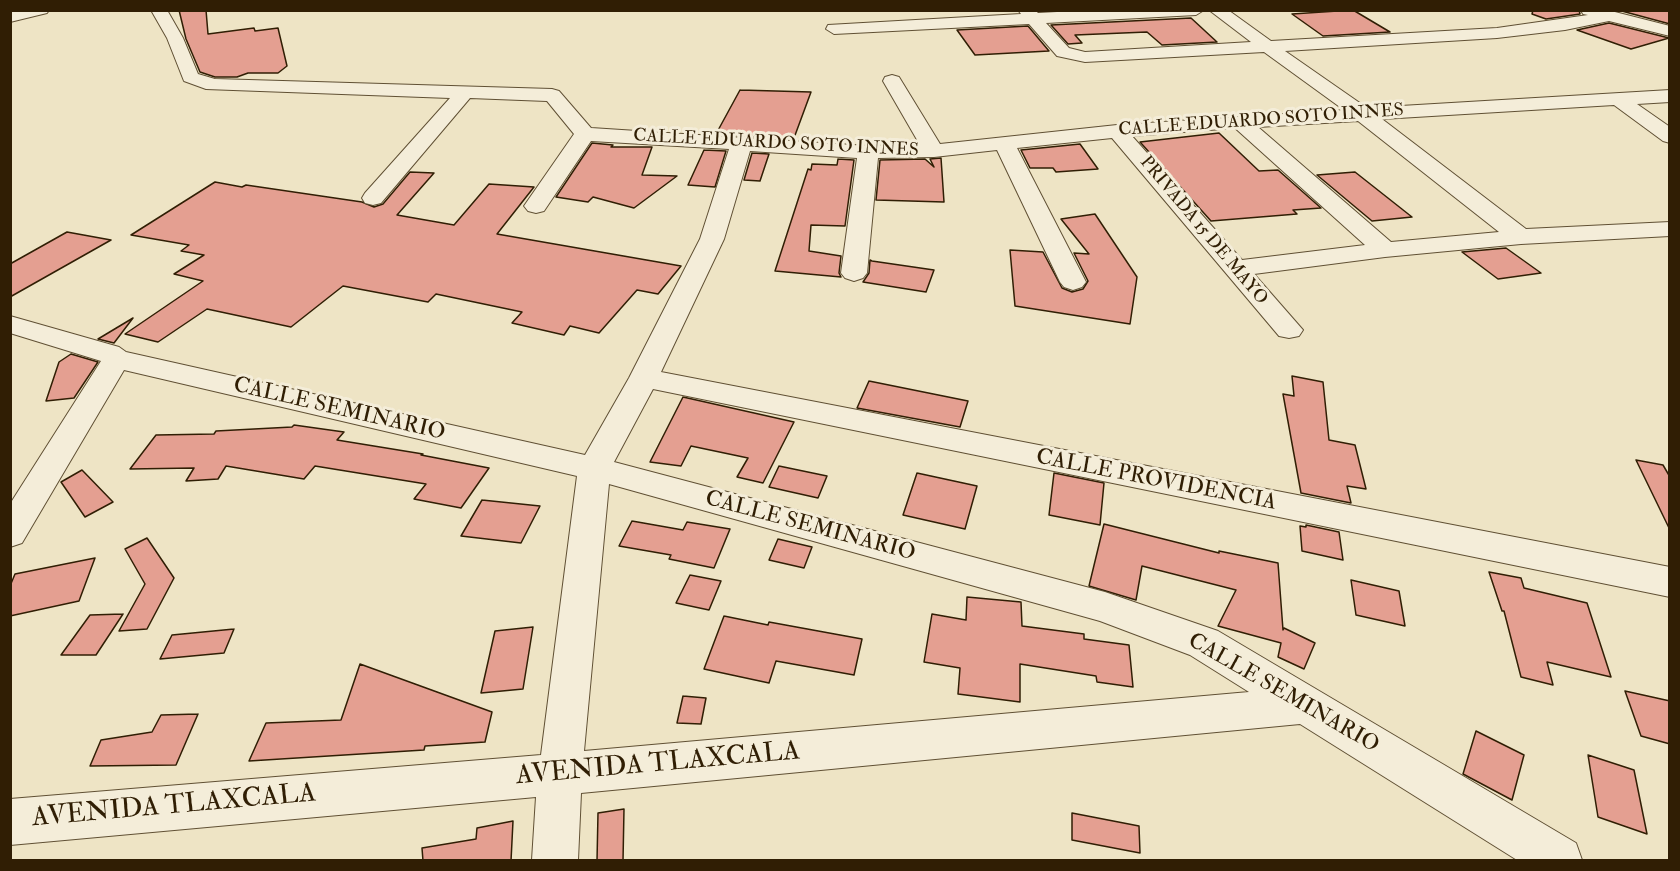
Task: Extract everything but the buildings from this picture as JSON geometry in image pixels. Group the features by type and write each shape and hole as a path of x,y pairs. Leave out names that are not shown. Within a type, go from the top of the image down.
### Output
{"street":[{"path":"10,17 41,10"},
{"path":"159,10 175,38 190,76 200,82 228,86 552,95 585,134 536,206"},
{"path":"834,29 1030,16 1196,10"},
{"path":"1217,10 1362,114 1521,237"},
{"path":"1589,10 1670,31"},
{"path":"1030,16 1063,52 1085,57 1497,33 1565,25 1609,16"},
{"path":"892,81 934,151"},
{"path":"373,198 464,93"},
{"name":"CALLE EDUARDO SOTO INNES","path":"585,134 742,142 868,152 934,151 1117,131 1362,114 1622,101 1670,96"},
{"path":"1622,101 1670,107"},
{"path":"1622,101 1670,137"},
{"path":"1240,122 1385,250"},
{"name":"PRIVADA 15 DE MAYO","path":"1117,131 1234,269 1290,330"},
{"path":"555,861 560,774 594,468 644,378 712,238 742,142"},
{"path":"1004,144 1072,282"},
{"path":"854,273 868,152"},
{"path":"1234,269 1385,250 1521,237 1670,229"},
{"name":"CALLE SEMINARIO","path":"10,324 109,352 116,359 594,468 1105,607 1204,644 1559,861"},
{"path":"10,534 116,359"},
{"name":"CALLE PROVIDENCIA","path":"644,378 1076,466 1670,582"},
{"name":"AVENIDA TLAXCALA","path":"10,822 1306,705"}]}
